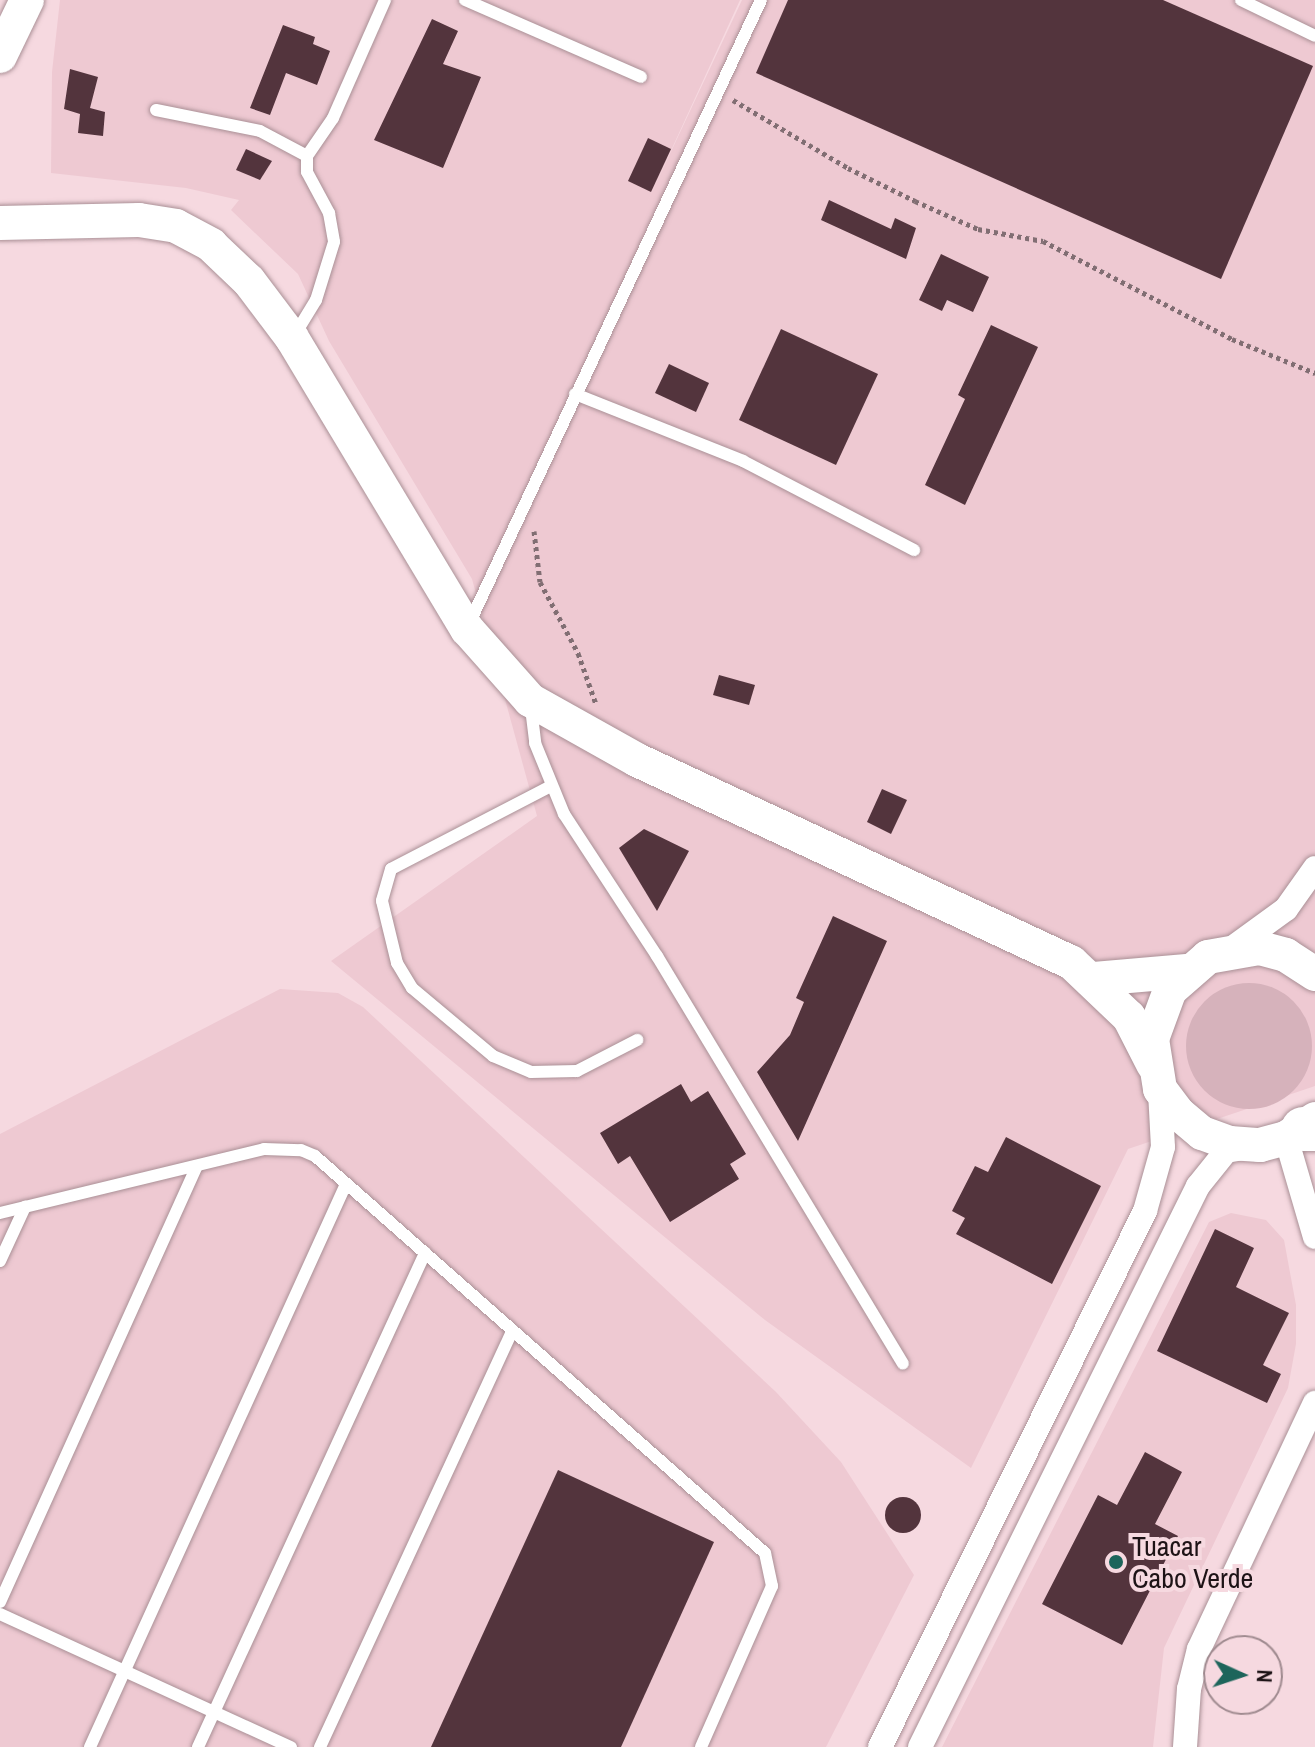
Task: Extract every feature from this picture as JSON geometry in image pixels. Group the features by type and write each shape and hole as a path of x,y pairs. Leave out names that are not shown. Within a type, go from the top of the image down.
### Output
{"street":[{"path":"0,56 27,0"},
{"path":"0,223 95,218 176,226 211,245 249,281 292,338 467,629 530,700 637,760 1071,962 1094,979 1129,1017 1157,1077 1202,1133 1230,1143 1296,1132"},
{"path":"1094,979 1187,971 1231,950 1286,909 1315,868"},
{"path":"1231,950 1286,955 1315,974"},
{"path":"880,1747 1149,1202 1163,1147 1157,1077 1158,1013 1187,971"},
{"path":"1296,1132 1315,1237"},
{"path":"920,1747 1198,1186 1226,1151 1296,1132"},
{"path":"1185,1747 1189,1689 1199,1649 1315,1403"}],"lane":[{"path":"292,338 316,300 334,242 329,213 307,172 307,156 333,118 385,0"},
{"path":"465,0 641,77"},
{"path":"467,629 761,0"},
{"path":"1241,0 1315,36"},
{"path":"156,110 260,131 307,156"},
{"path":"575,394 743,461 914,550"},
{"path":"530,700 535,743 551,786 903,1363"},
{"path":"551,786 391,869 382,901 397,963 412,988 493,1056 531,1072 577,1071 637,1040"},
{"path":"0,1213 264,1149 301,1150 346,1184 765,1553 771,1564 772,1586 701,1747"},
{"path":"0,1602 197,1166"},
{"path":"90,1747 346,1184"},
{"path":"0,1261 25,1207"},
{"path":"198,1747 425,1253"},
{"path":"320,1747 513,1330"},
{"path":"0,1614 291,1747"}],"path":[{"path":"717,92 915,201 978,229 1043,241 1232,339 1315,373"},
{"path":"528,495 540,582 578,653 600,715"}],"shaded area":[{"path":"60,0 740,0 646,205 742,0 1315,0 1315,1086 1128,1149 971,1468 765,1320 331,961 537,816 472,579 329,341 298,274 231,210 239,200 186,188 51,173 52,72"},
{"path":"1249,983 1273,988 1294,1001 1307,1022 1312,1046 1307,1070 1294,1091 1273,1104 1249,1109 1225,1104 1204,1091 1191,1070 1186,1046 1191,1022 1204,1001 1225,988"},
{"path":"280,989 338,993 363,1007 776,1392 841,1462 914,1575 826,1747 0,1747 0,1134"},
{"path":"1231,1213 1266,1220 1284,1240 1296,1305 1296,1344 1288,1388 1164,1648 1153,1747 942,1747 1209,1222"}],"building":[{"path":"788,0 1163,0 1313,66 1221,279 756,73"},
{"path":"432,19 458,31 443,64 481,77 443,168 374,140"},
{"path":"283,25 315,37 313,44 330,51 317,85 286,73 270,115 250,108"},
{"path":"70,69 98,77 90,108 105,112 103,136 78,133 80,114 64,109"},
{"path":"648,138 671,149 651,192 628,181"},
{"path":"246,149 272,161 260,180 236,170"},
{"path":"829,200 891,229 895,218 916,228 906,259 821,220"},
{"path":"941,254 989,277 973,312 947,300 942,311 919,300"},
{"path":"991,325 1038,347 965,505 925,485 965,399 958,395"},
{"path":"781,329 878,374 836,465 739,420"},
{"path":"669,364 709,383 696,412 655,393"},
{"path":"719,675 755,685 749,705 713,695"},
{"path":"882,789 907,800 891,834 867,822"},
{"path":"644,829 689,851 657,911 619,848"},
{"path":"833,916 887,941 798,1141 757,1072 790,1035 804,1002 796,998"},
{"path":"681,1084 691,1102 708,1091 746,1154 730,1164 739,1179 670,1222 630,1156 618,1164 600,1133"},
{"path":"1006,1137 1101,1186 1052,1284 956,1234 965,1218 952,1211 975,1166 988,1172"},
{"path":"1215,1229 1254,1248 1236,1287 1289,1313 1263,1365 1281,1374 1267,1403 1157,1351"},
{"path":"1145,1452 1182,1472 1155,1524 1178,1536 1122,1645 1042,1604 1098,1495 1117,1505"},
{"path":"558,1470 714,1542 621,1747 431,1747"},
{"path":"903,1497 916,1502 921,1515 916,1528 903,1533 890,1528 885,1515 890,1502"}],"place":[{"name":"Tuacar Cabo Verde","path":"1116,1562"}]}
